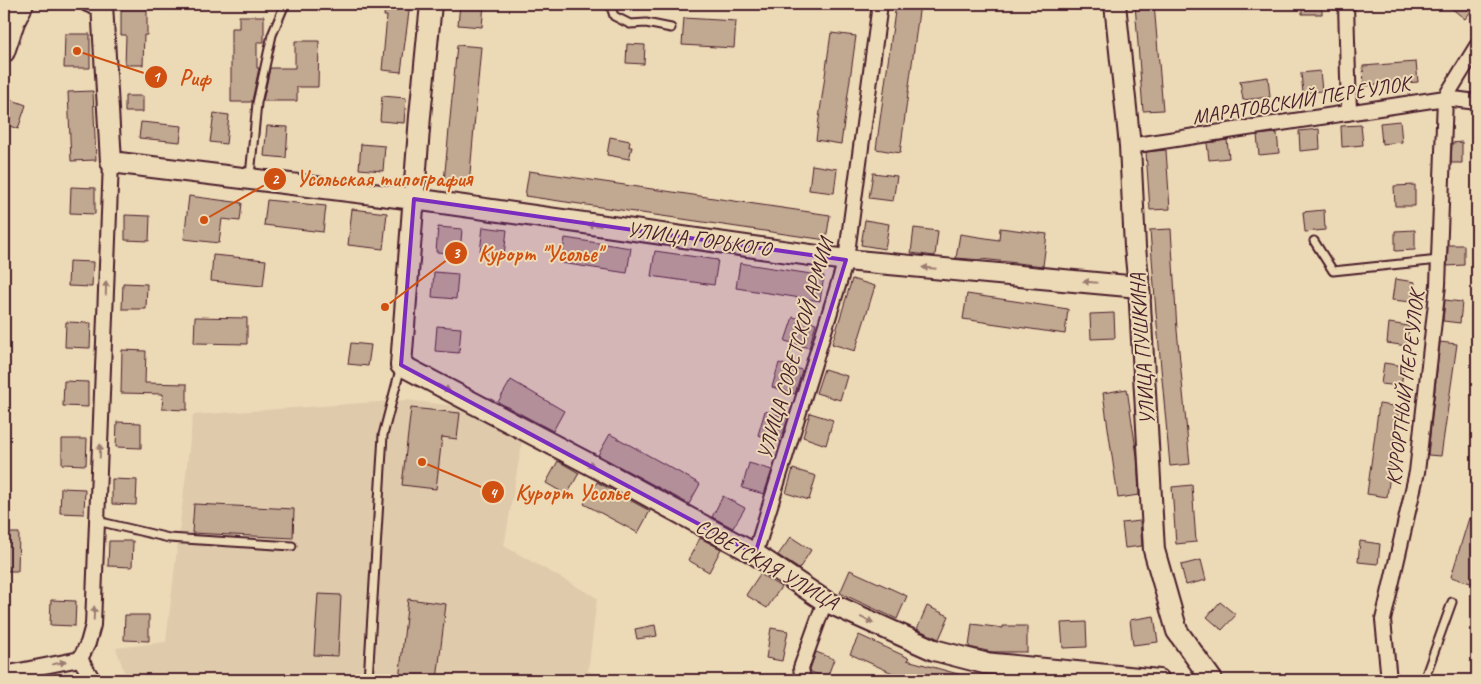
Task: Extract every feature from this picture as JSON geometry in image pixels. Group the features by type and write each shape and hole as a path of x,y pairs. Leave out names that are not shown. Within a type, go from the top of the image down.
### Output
{"street":[{"path":"4,52 9,20 23,4"},
{"path":"401,365 420,116 431,4"},
{"name":"УЛИЦА СОВЕТСКОЙ АРМИИ","path":"755,554 846,260 880,4"},
{"name":"УЛИЦА ПУШКИНА","path":"1115,4 1130,146 1154,550 1176,631 1212,680"},
{"path":"1346,4 1349,113"},
{"path":"80,659 88,643 93,625 111,162 97,6"},
{"path":"1445,98 1477,46"},
{"name":"МАРАТОВСКИЙ ПЕРЕУЛОК","path":"1130,146 1445,98 1477,102"},
{"name":"КУРОРТНЫЙ ПЕРЕУЛОК","path":"1389,680 1384,620 1417,472 1438,286 1445,98"},
{"name":"УЛИЦА ГОРЬКОГО","path":"111,162 414,199 846,260 1139,287"},
{"name":"СОВЕТСКАЯ УЛИЦА","path":"401,365 592,465 755,554 825,601 934,650 984,663 1159,680"},
{"path":"803,680 801,668 825,601"},
{"path":"4,674 80,659"},
{"path":"80,659 93,680"}],"lane":[{"path":"250,179 257,103 272,35 285,4"},
{"path":"610,4 614,16 630,24 646,23 672,28"},
{"path":"1314,241 1333,271 1439,260"},
{"path":"368,680 383,435 401,365"},
{"path":"97,521 169,538 292,546"},
{"path":"1424,680 1452,602"}],"highlighted area":[{"path":"414,199 846,260 755,554 401,365"}],"shaded area":[{"path":"406,400 464,407 512,436 523,437 504,546 597,598 588,671 611,680 127,680 116,648 166,642 193,415"}],"building":[{"path":"121,4 147,4 147,35 144,35 143,65 125,65 126,35 121,35"},
{"path":"385,4 410,4 401,72 382,70 387,16 384,16"},
{"path":"460,4 484,4 482,27 458,25"},
{"path":"896,4 920,4 900,153 876,149"},
{"path":"1135,4 1154,4 1163,110 1143,111"},
{"path":"1302,4 1322,4 1322,14 1302,14"},
{"path":"1446,4 1477,4 1465,19"},
{"path":"239,16 264,16 264,42 257,42 257,68 259,68 252,101 250,102 231,102 231,28 239,28"},
{"path":"684,18 736,21 734,48 682,45"},
{"path":"831,33 856,36 841,144 816,140"},
{"path":"65,34 90,34 90,68 64,68"},
{"path":"295,41 319,41 318,87 297,87 297,101 263,101 270,68 295,68"},
{"path":"627,44 645,45 644,64 626,63"},
{"path":"457,45 481,47 469,185 444,182"},
{"path":"1416,62 1418,82 1364,86 1363,66"},
{"path":"1320,71 1322,91 1303,93 1301,73"},
{"path":"1268,77 1270,97 1243,100 1240,81"},
{"path":"93,91 96,160 71,161 68,92"},
{"path":"125,96 143,96 143,112 125,112"},
{"path":"382,96 406,98 404,123 380,121"},
{"path":"4,97 26,105 18,129 4,124"},
{"path":"214,113 229,115 226,144 210,142"},
{"path":"1400,121 1402,142 1382,144 1380,123"},
{"path":"141,122 182,126 180,142 139,138"},
{"path":"1361,125 1363,145 1342,147 1341,126"},
{"path":"267,126 288,127 286,158 264,156"},
{"path":"1319,129 1320,149 1300,151 1299,131"},
{"path":"1277,133 1279,153 1259,155 1257,135"},
{"path":"610,137 630,141 629,147 632,147 629,159 607,155"},
{"path":"1227,140 1229,158 1209,160 1207,143"},
{"path":"1462,142 1462,163 1451,163 1452,143"},
{"path":"361,144 385,146 383,171 359,169"},
{"path":"1166,150 1170,209 1150,210 1146,152"},
{"path":"812,165 837,169 834,193 809,190"},
{"path":"529,171 830,215 826,240 525,196"},
{"path":"873,173 897,176 893,201 869,198"},
{"path":"1415,185 1415,206 1395,206 1394,186"},
{"path":"71,187 95,188 95,214 70,213"},
{"path":"189,196 242,203 240,221 222,219 219,243 184,239"},
{"path":"267,200 326,206 323,232 264,225"},
{"path":"352,209 387,213 383,249 348,245"},
{"path":"1324,210 1325,230 1305,232 1303,212"},
{"path":"125,215 150,216 149,241 125,240"},
{"path":"865,220 889,224 885,249 861,245"},
{"path":"438,227 462,229 460,254 436,252"},
{"path":"483,227 507,230 504,255 480,252"},
{"path":"914,228 938,231 935,256 911,253"},
{"path":"1000,228 1047,234 1043,266 956,258 960,234 999,240"},
{"path":"1171,229 1177,330 1190,464 1170,466 1150,230"},
{"path":"1415,230 1415,250 1395,251 1395,231"},
{"path":"565,238 631,248 627,273 561,263"},
{"path":"1448,245 1464,245 1464,265 1447,266"},
{"path":"655,251 718,260 714,285 651,276"},
{"path":"213,255 266,260 263,286 211,281"},
{"path":"69,261 93,262 92,287 68,286"},
{"path":"740,263 824,276 820,301 736,288"},
{"path":"434,272 458,274 456,299 432,297"},
{"path":"852,279 875,286 855,351 832,344"},
{"path":"1395,279 1415,282 1412,302 1392,300"},
{"path":"123,283 147,284 146,309 122,309"},
{"path":"967,294 1068,309 1065,334 963,319"},
{"path":"1445,300 1462,302 1460,323 1443,321"},
{"path":"1114,313 1115,338 1091,339 1090,314"},
{"path":"195,317 247,318 247,344 194,343"},
{"path":"793,317 816,323 809,348 785,341"},
{"path":"66,322 91,323 90,348 65,347"},
{"path":"1389,323 1409,326 1407,346 1387,343"},
{"path":"437,326 461,328 459,353 435,351"},
{"path":"1440,342 1457,344 1441,456 1428,455"},
{"path":"351,343 371,345 368,366 348,364"},
{"path":"122,350 146,351 145,383 187,384 187,410 162,409 163,394 121,393"},
{"path":"779,363 802,370 795,394 772,387"},
{"path":"1384,363 1404,366 1401,386 1381,384"},
{"path":"824,369 847,376 840,400 816,393"},
{"path":"511,380 564,411 553,431 498,402"},
{"path":"64,381 88,382 88,407 63,406"},
{"path":"1127,389 1137,456 1139,495 1118,498 1103,393"},
{"path":"1379,404 1399,407 1387,497 1367,494"},
{"path":"411,408 460,413 457,439 442,437 436,489 402,485"},
{"path":"765,411 788,418 781,442 758,435"},
{"path":"810,413 833,420 826,445 803,437"},
{"path":"117,422 141,423 141,448 116,447"},
{"path":"610,434 700,484 689,504 598,455"},
{"path":"62,439 87,439 86,465 62,464"},
{"path":"558,461 579,473 567,495 546,483"},
{"path":"749,463 772,470 764,494 742,488"},
{"path":"793,469 816,476 809,500 786,493"},
{"path":"112,479 137,480 136,505 112,504"},
{"path":"597,482 650,511 638,533 584,504"},
{"path":"1192,485 1196,542 1176,544 1172,487"},
{"path":"61,488 85,489 84,514 60,513"},
{"path":"723,496 745,508 733,528 712,517"},
{"path":"194,504 294,509 293,538 192,533"},
{"path":"1469,518 1477,521 1477,585 1451,577"},
{"path":"1140,521 1142,546 1125,548 1122,523"},
{"path":"4,533 19,533 18,571 4,571"},
{"path":"791,537 811,550 799,569 778,555"},
{"path":"700,538 721,549 709,572 688,560"},
{"path":"109,541 133,541 132,567 108,566"},
{"path":"1360,541 1380,544 1378,564 1358,562"},
{"path":"1201,560 1206,580 1186,585 1181,565"},
{"path":"850,570 907,596 897,619 840,593"},
{"path":"760,574 781,587 767,608 746,595"},
{"path":"318,594 341,595 338,656 314,655"},
{"path":"408,599 446,604 437,680 399,680"},
{"path":"51,600 76,601 75,626 50,625"},
{"path":"1220,602 1236,615 1222,630 1207,617"},
{"path":"927,606 949,616 939,639 917,629"},
{"path":"125,615 149,615 149,641 124,640"},
{"path":"1154,616 1158,642 1133,645 1130,620"},
{"path":"1086,622 1087,647 1063,648 1061,623"},
{"path":"972,624 1003,628 1003,626 1027,626 1027,652 992,652 969,647"},
{"path":"655,625 657,636 637,639 635,629"},
{"path":"771,628 788,631 782,661 766,658"},
{"path":"859,635 909,658 907,660 969,677 968,680 908,680 850,654"},
{"path":"816,652 834,659 827,678 811,672 810,669"}],"place":[{"name":"Риф","path":"77,51"},
{"name":"Усольская типография","path":"204,220"},
{"name":"Курорт \"Усолье\"","path":"385,307"},
{"name":"Курорт Усолье","path":"422,462"}]}
